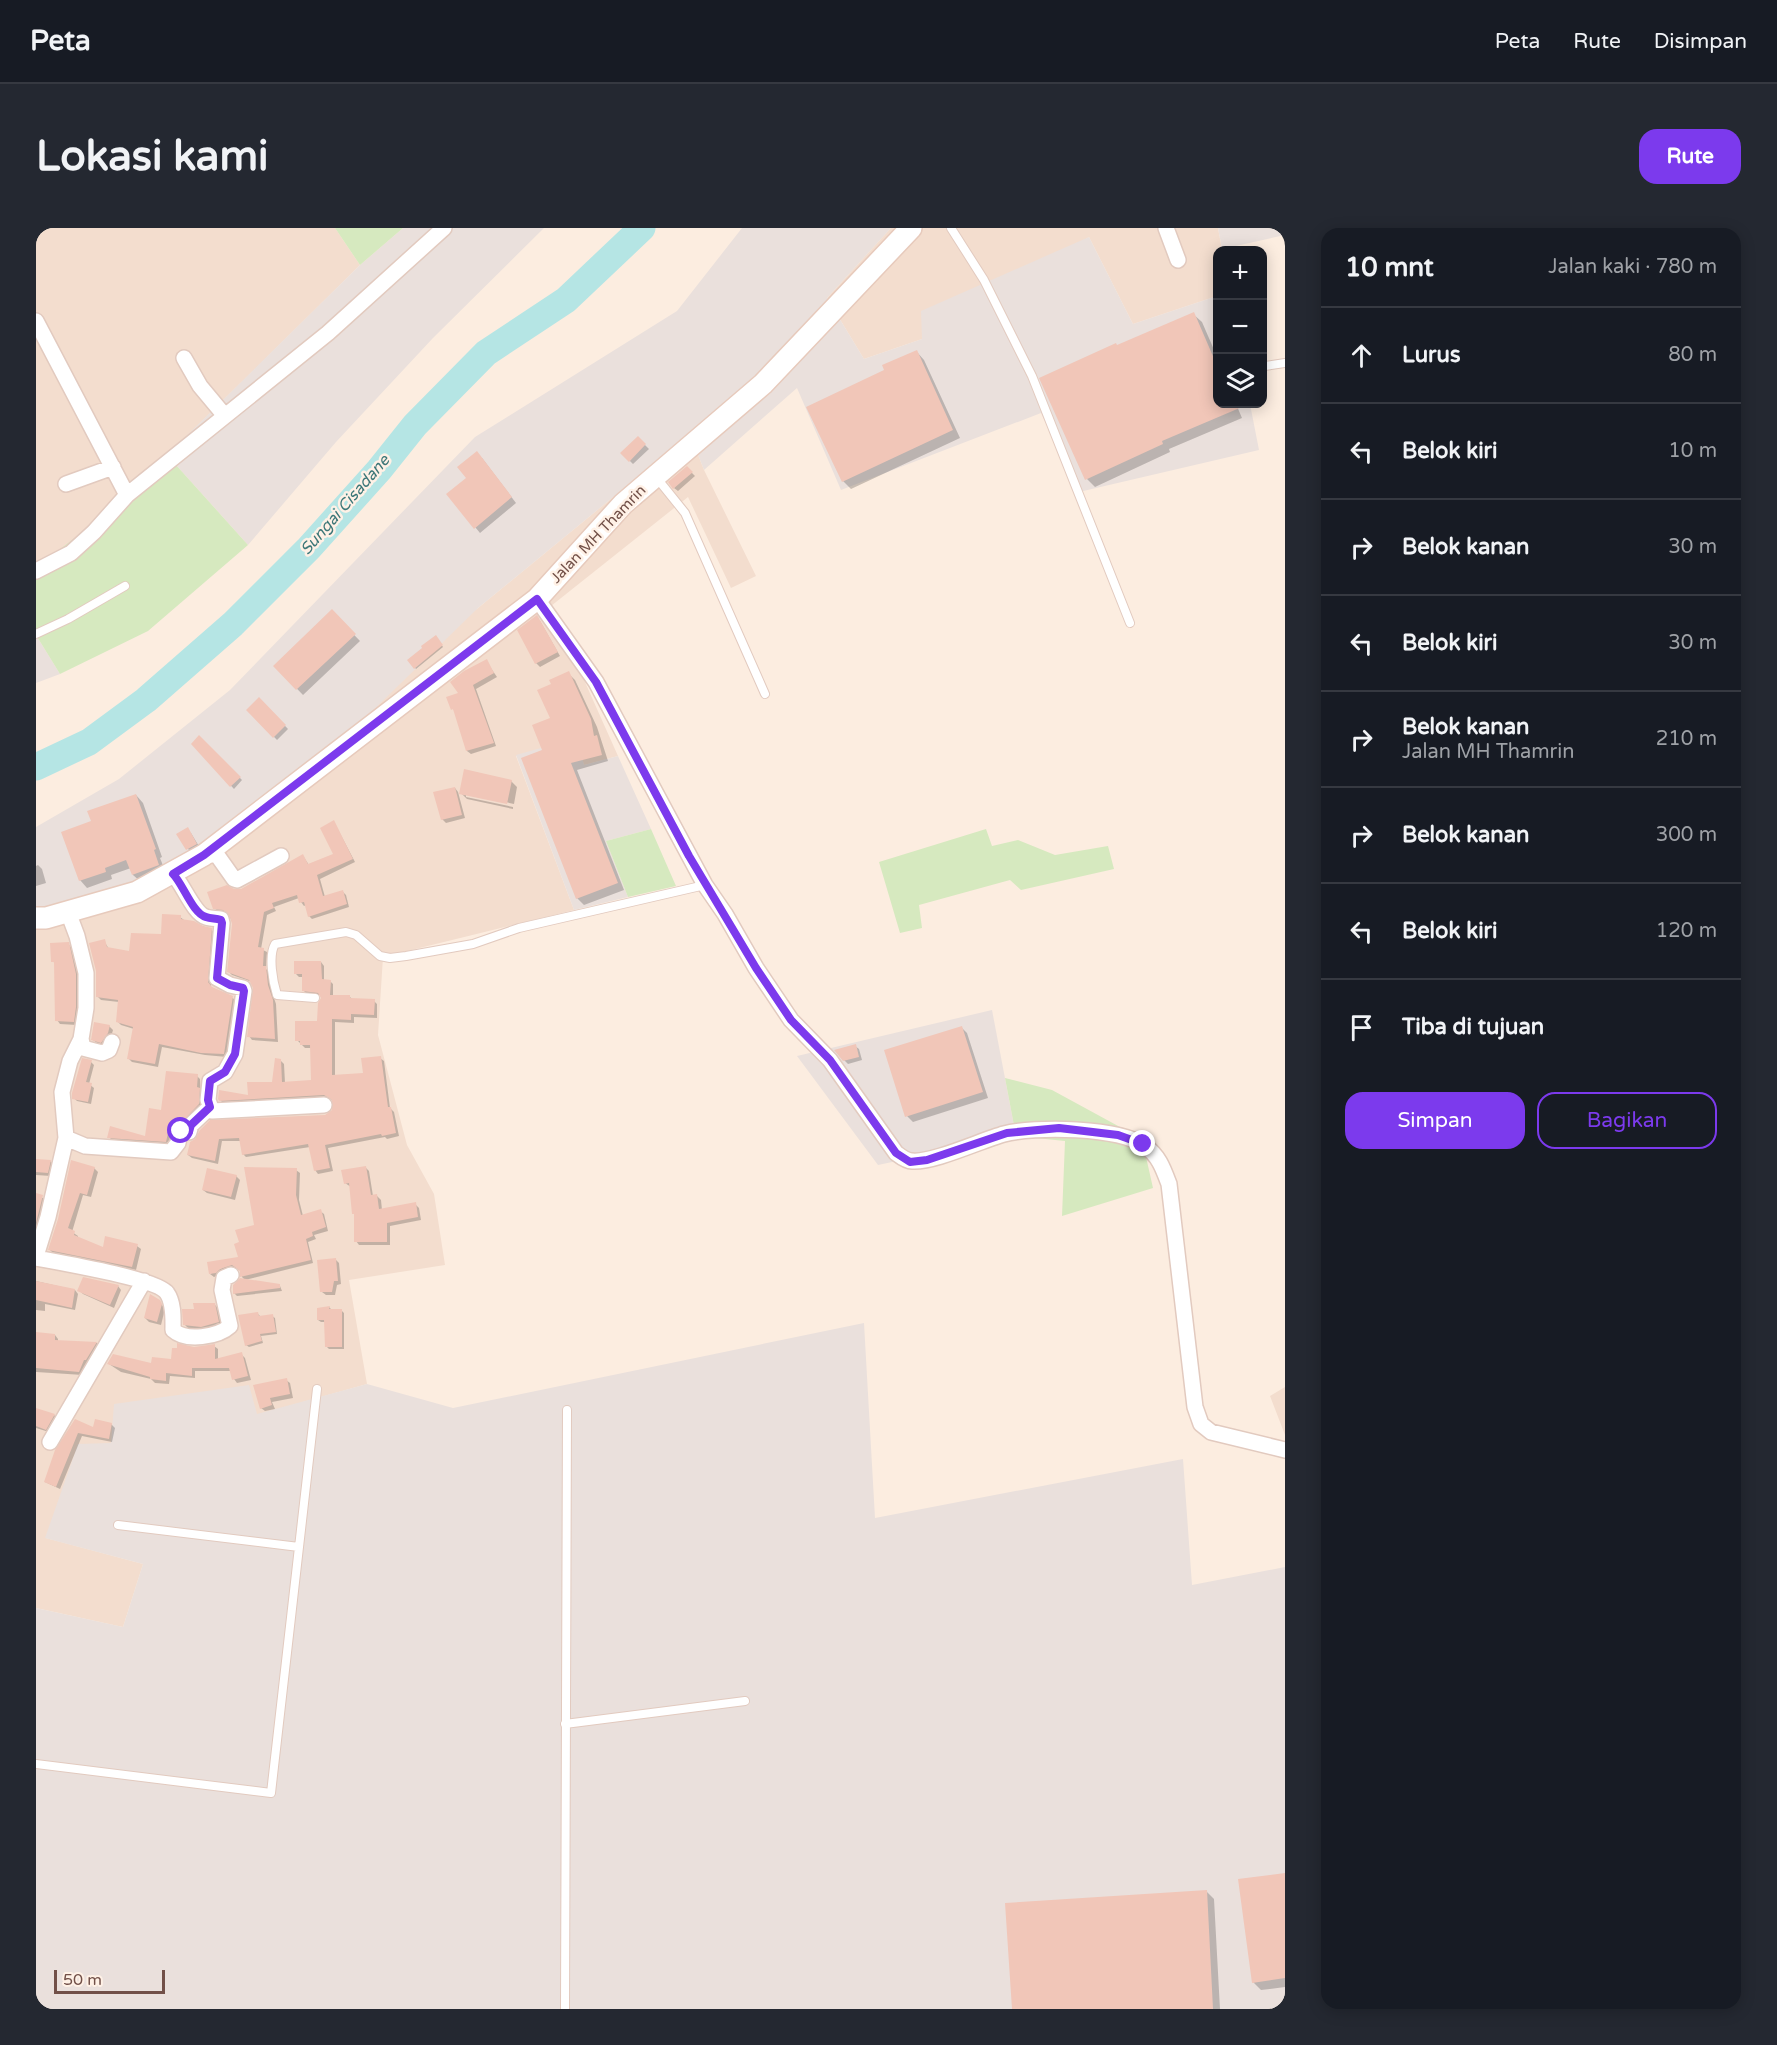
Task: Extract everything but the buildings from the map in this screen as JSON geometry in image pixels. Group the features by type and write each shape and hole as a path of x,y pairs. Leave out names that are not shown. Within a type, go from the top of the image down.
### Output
{"street":[{"path":"36,571 71,553 94,532 127,495 328,333 444,228"},
{"name":"Jalan MH Thamrin","path":"36,918 69,915 137,892 176,877 211,855 537,599 623,504 763,384 911,228"},
{"path":"1166,228 1178,260"},
{"path":"38,330 127,495"},
{"path":"184,358 200,386 225,416"},
{"path":"66,484 113,467"},
{"path":"537,599 596,682 705,885 725,914 756,968 791,1020 830,1060 896,1153 910,1162 927,1160 1007,1133 1059,1128 1118,1135 1143,1144 1160,1160 1169,1184 1195,1407 1201,1424 1211,1432 1285,1450"},
{"path":"211,855 237,880 281,856"},
{"path":"176,877 197,911 204,917 221,920 217,978 230,985 243,988 244,991 235,1054 225,1072 210,1081 208,1100 212,1111 230,1112 324,1105"},
{"path":"69,915 86,973 86,1008 81,1039 70,1061 62,1092 66,1138 48,1217 36,1257 144,1281 167,1293 172,1310 173,1330 178,1335 192,1337 223,1332 230,1326 222,1283 224,1278 231,1275"},
{"path":"81,1039 83,1048 102,1053 109,1050 112,1042"},
{"path":"66,1138 85,1146 171,1152 178,1143 180,1132 189,1132 191,1125 210,1107"},
{"path":"50,1442 144,1281"}],"lane":[{"path":"951,228 984,280 1032,376 1130,622"},
{"path":"1267,366 1285,363"},
{"path":"656,477 685,513 765,694"},
{"path":"36,634 68,619 125,586"},
{"path":"315,998 278,995 272,960 272,948 275,944 346,932 356,934 380,956 390,958 406,956 473,944 519,928 705,885"},
{"path":"36,1764 271,1792 317,1389"},
{"path":"565,2009 567,1410"},
{"path":"118,1525 299,1547"},
{"path":"565,1724 745,1701"}],"shaded area":[{"path":"36,228 335,228 360,265 116,506 46,561 36,563"},
{"path":"403,228 544,228 433,338 336,442 248,545 167,455 360,265"},
{"path":"742,228 891,228 827,298 864,359 922,339 921,311 1089,237 1133,324 1213,297 1213,408 1251,408 1259,450 1079,492 1041,413 841,490 797,388 704,470 690,434 478,608 207,867 115,907 36,923 36,827 119,779 230,690 475,437 677,311"},
{"path":"891,228 1218,228 1221,246 1213,246 1213,297 1133,324 1089,237 922,339 864,359 827,298"},
{"path":"1218,228 1285,228 1285,235 1236,246 1221,246"},
{"path":"690,434 704,470 756,576 731,588 688,497 551,606 618,756 584,765 576,739 516,756 574,910 383,957 378,1035 407,1145 434,1194 445,1265 349,1280 367,1384 257,1415 111,1443 46,1538 143,1564 123,1627 36,1608 36,923 478,608"},
{"path":"36,635 60,674 36,683"},
{"path":"576,738 584,765 618,756 651,829 606,841 628,897 574,910 516,755"},
{"path":"992,1010 1016,1136 878,1165 797,1056"},
{"path":"864,1323 875,1518 1183,1459 1192,1585 1285,1567 1285,2009 36,2009 36,1608 123,1627 143,1564 45,1538 78,1444 111,1443 114,1404 249,1385 257,1414 367,1384 453,1408"},
{"path":"1285,1387 1285,1435 1270,1396"}],"green space":[{"path":"335,228 403,228 360,265"},
{"path":"167,455 248,545 148,631 60,674 36,635 36,563 46,560 116,506"},
{"path":"651,829 676,886 628,897 606,841"},
{"path":"986,829 992,846 1018,840 1055,855 1108,846 1114,869 1021,890 1010,880 919,905 922,928 900,933 879,862"},
{"path":"1005,1078 1052,1090 1142,1139 1153,1188 1062,1216 1065,1141 1016,1136"}],"waterway":[{"name":"Sungai Cisadane","path":"36,767 89,742 146,700 233,624 309,548 379,470 415,425 486,353 566,300 642,228"}],"route":[{"path":"181,1131 189,1132 191,1125 210,1107 208,1100 210,1081 225,1072 235,1054 244,991 243,988 230,985 217,978 221,920 204,917 197,911 173,874 204,855 537,599 596,682 705,885 725,914 756,968 791,1020 830,1060 896,1153 910,1162 927,1160 1007,1133 1059,1128 1118,1135 1143,1144"}]}
